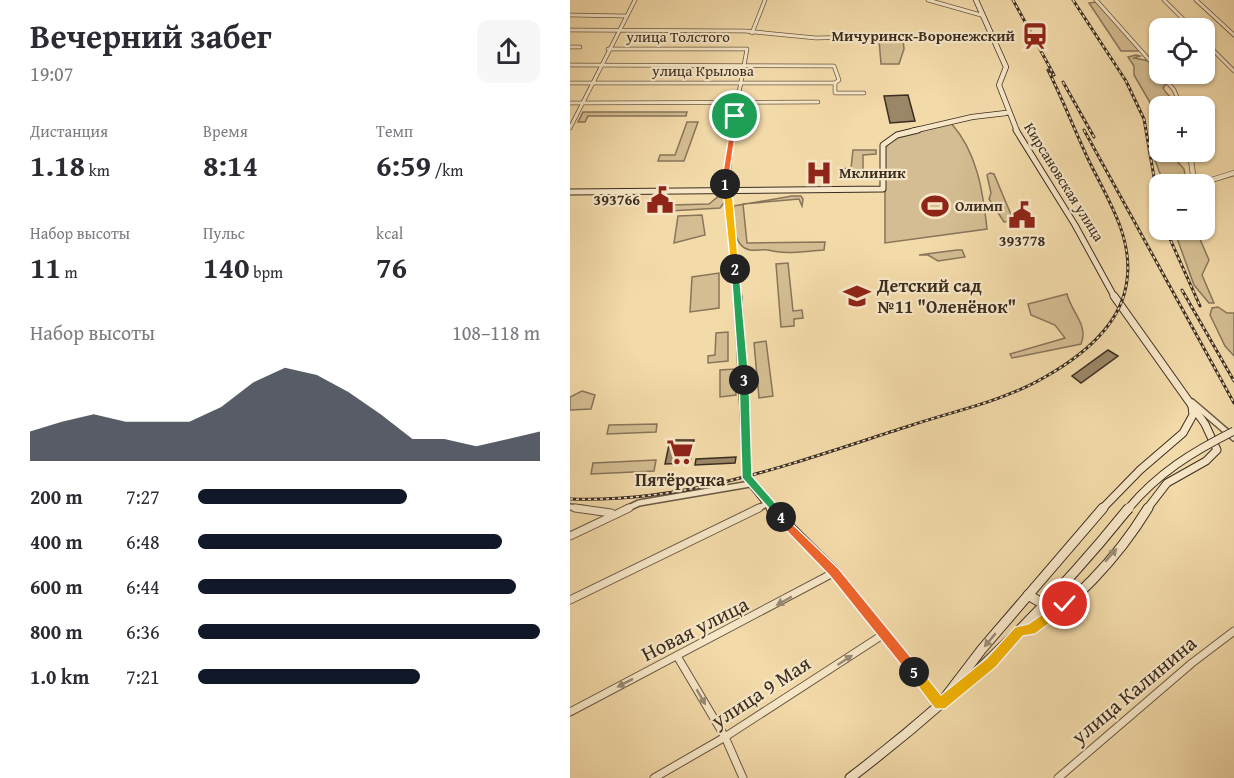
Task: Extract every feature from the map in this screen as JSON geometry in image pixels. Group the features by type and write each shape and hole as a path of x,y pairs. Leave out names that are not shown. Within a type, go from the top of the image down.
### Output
{"main road":[{"name":"Кирсановская улица","path":"976,0 1006,67 999,86 1006,113 1075,225 1120,307 1188,399 1213,436 1217,450 1211,460 1168,481 1151,501 1138,523 1065,604 1031,630 1020,631"},
{"path":"570,192 883,189 883,144 886,140 897,135 972,117 1006,113"},
{"path":"726,192 729,200 742,336 746,468 750,484 834,572 940,704"},
{"path":"940,704 959,676 1070,544 1140,469 1187,430 1193,410 1188,399"},
{"path":"850,778 907,735 940,704 975,678 1047,606 1148,484 1173,462 1234,431"},
{"path":"1028,595 1047,606"}],"street":[{"path":"570,128 584,104 617,31 635,0"},
{"path":"752,33 765,0"},
{"path":"928,0 981,15"},
{"path":"1096,0 1130,34 1149,59"},
{"path":"1164,0 1182,18"},
{"path":"1196,0 1234,34"},
{"path":"570,15 626,16"},
{"path":"570,30 752,33 816,38 902,36"},
{"path":"570,47 580,47"},
{"name":"улица Толстого","path":"608,49 747,49 745,65"},
{"path":"1215,52 1234,71"},
{"path":"570,65 834,66 839,80 835,83 835,93 864,93"},
{"path":"726,192 724,184 745,65"},
{"name":"улица Крылова","path":"570,83 835,83"},
{"path":"570,103 818,102"},
{"path":"1191,162 1193,175 1202,183 1234,173"},
{"path":"1188,399 1234,438"},
{"path":"570,536 612,513 639,502 750,484"},
{"path":"570,600 767,504"},
{"path":"570,507 612,513"},
{"name":"Новая улица","path":"570,712 834,572"},
{"name":"улица Калинина","path":"1058,778 1192,663 1234,631"},
{"name":"улица 9 Мая","path":"654,778 725,737 885,634"},
{"path":"677,656 725,737 743,778"}],"shaded area":[{"path":"1096,2 1141,51 1121,51 1089,3"},
{"path":"903,39 904,49 899,64 881,64 879,40"},
{"path":"1136,55 1140,56 1134,58 1149,61 1149,84 1166,84 1163,88 1170,96 1149,96 1149,101 1134,75 1134,66 1128,57"},
{"path":"583,112 687,112 686,116 588,116 585,122 578,122"},
{"path":"687,122 698,122 684,161 658,161 660,155 675,155"},
{"name":"Олимп","path":"951,123 960,134 973,159 981,186 987,229 885,243 885,148 892,139"},
{"path":"853,150 876,150 876,154 863,155 863,170 874,170 874,173 842,173 842,169 851,168"},
{"path":"1156,162 1178,162 1185,174 1160,174"},
{"path":"994,174 1012,217 1010,221 1004,222 989,199 991,193 987,175"},
{"path":"720,195 727,199 720,208 670,211 671,205 709,204"},
{"path":"792,196 801,196 803,199 802,206 799,199 748,204"},
{"path":"743,204 747,243 825,242 824,250 782,252 744,248 735,232 734,218 734,206"},
{"path":"702,215 705,235 674,243 678,216"},
{"path":"1178,240 1200,240 1209,260 1202,275 1214,303 1209,303 1194,285"},
{"path":"962,250 965,257 938,261 928,255 919,255"},
{"path":"788,263 793,311 802,310 803,318 794,319 794,326 781,327 776,264"},
{"path":"719,273 719,308 690,312 692,277"},
{"path":"1067,294 1083,331 1081,344 1012,358 1010,354 1065,338 1055,325 1031,315 1028,304"},
{"path":"1218,307 1227,313 1234,313 1234,356 1225,346 1210,315 1212,308"},
{"path":"728,332 728,361 708,363 708,356 715,355 716,333"},
{"path":"766,341 773,396 759,398 754,343"},
{"path":"735,369 736,395 720,397 720,370"},
{"path":"582,391 595,395 591,409 570,410 570,397"},
{"path":"657,424 656,432 607,434 609,425"},
{"path":"656,460 654,471 591,474 593,463"}],"building":[{"path":"908,95 915,121 890,123 884,96"},
{"path":"1108,350 1118,356 1081,383 1072,376"},
{"name":"Пятёрочка","path":"670,440 694,440 690,463 665,464"},
{"path":"736,457 735,463 695,465 696,459"}],"railway":[{"path":"1013,0 1054,75"},
{"path":"1073,0 1126,81 1144,119 1153,174"},
{"path":"570,499 658,494 742,478 784,466 1013,393 1059,369 1086,349 1109,325 1124,296 1128,264 1126,248 1111,204 1048,70"},
{"path":"1063,82 1094,137"},
{"path":"1084,130 1234,403"},
{"path":"1170,240 1200,306"},
{"path":"1182,290 1234,381"}],"place":[{"name":"Мичуринск-Воронежский","path":"1035,36"},
{"name":"Мклиник","path":"819,173"},
{"name":"393766","path":"660,200"},
{"name":"Олимп","path":"935,206"},
{"name":"393778","path":"1022,215"},
{"name":"Детский сад №11 \"Оленёнок\"","path":"857,296"},
{"name":"Пятёрочка","path":"680,452"}],"route":[{"path":"735,116 724,184 729,200 738,294 746,468 750,484 834,572 940,704 966,686 992,663 1020,631 1031,630 1065,604"}]}
